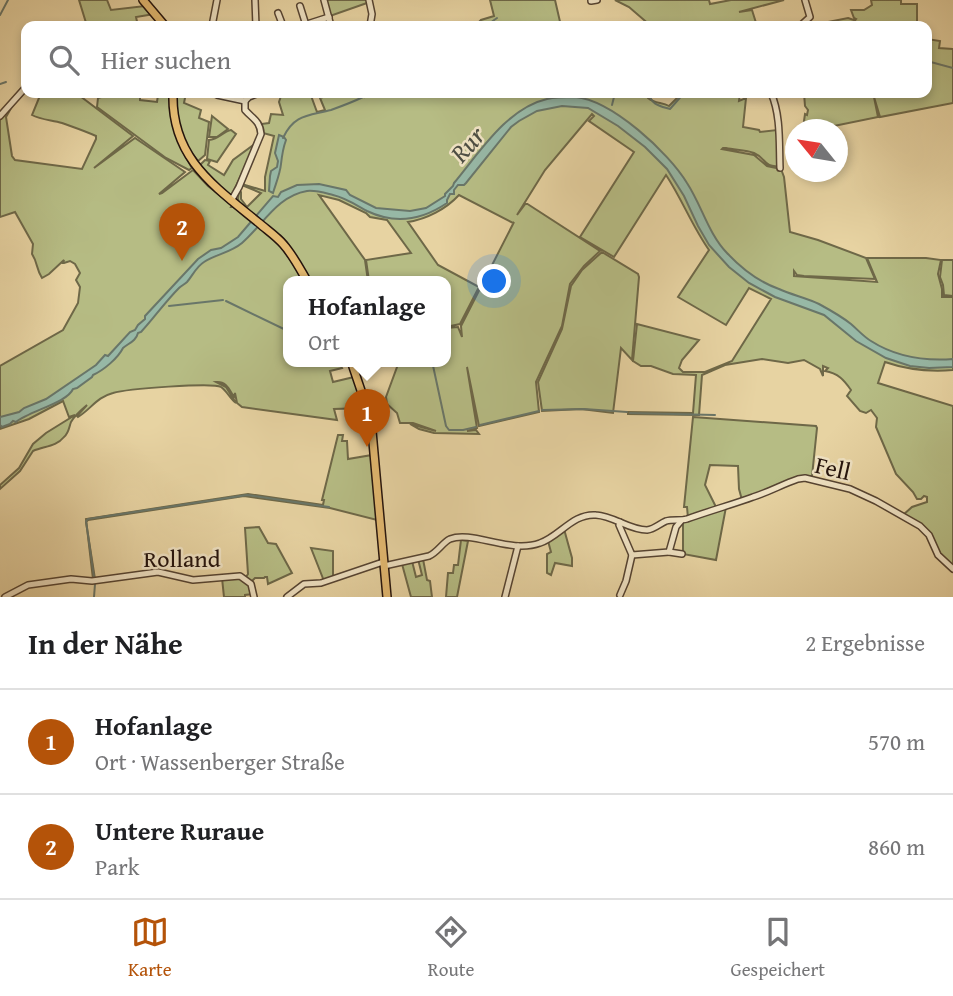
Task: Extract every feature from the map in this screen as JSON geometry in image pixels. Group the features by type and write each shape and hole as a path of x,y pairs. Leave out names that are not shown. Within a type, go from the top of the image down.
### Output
{"main road":[{"path":"143,0 161,21"},
{"path":"173,98 176,124 185,150 204,177 287,248 304,276"},
{"path":"353,367 371,420 387,597"}],"street":[{"path":"213,21 216,0"},
{"path":"255,0 256,21"},
{"path":"324,0 330,21"},
{"path":"590,0 597,0"},
{"path":"805,0 810,17 806,21"},
{"path":"371,1 372,21"},
{"path":"300,6 303,21"},
{"path":"278,13 281,21"},
{"path":"316,21 329,17"},
{"path":"0,116 21,93"},
{"path":"231,98 245,101"},
{"path":"237,203 239,187 261,134 256,118 245,110 247,98"},
{"path":"772,98 780,168"},
{"name":"Fell","path":"519,546 541,543 573,521 587,515 608,517 634,528 647,530 666,522 675,524 798,479 813,479 850,488 920,526 929,534 938,555 953,569"},
{"path":"620,522 632,555 620,595"},
{"path":"669,552 675,524"},
{"path":"286,597 304,584 321,583 384,564 429,556 453,538 519,546 505,597"},
{"path":"632,555 669,552 682,554"},
{"name":"Rolland","path":"5,597 28,585 158,572 193,580 240,576 251,584 254,597"}],"green space":[{"path":"79,0 107,0 111,10 145,6 154,14 136,17 137,21 85,21"},
{"path":"324,0 367,0 367,3 330,16"},
{"path":"490,0 555,0 560,21 480,21 494,16"},
{"path":"615,0 709,0 710,4 731,0 784,0 739,12 752,10 755,21 645,21 629,7"},
{"path":"871,0 901,0 901,4 917,4 917,21 855,21 851,10 864,10 872,5"},
{"path":"848,18 854,21 833,21"},
{"path":"932,40 940,41 939,48 953,49 953,103 880,117 874,98 932,98"},
{"path":"39,98 83,98 133,136 94,168 135,138 185,172 159,194 193,170 232,205 231,207 243,214 238,199 239,191 247,207 261,193 242,184 265,191 265,177 274,136 263,133 261,124 269,123 271,114 283,115 280,98 312,98 317,112 325,110 320,98 648,98 669,106 677,98 739,98 739,101 746,98 743,127 760,132 777,130 779,166 770,166 751,152 722,149 754,155 767,166 781,169 790,232 866,258 875,279 804,276 797,275 794,271 794,276 877,282 867,258 941,260 938,274 942,297 953,297 953,370 919,370 885,362 878,383 953,406 953,568 942,558 933,539 903,515 912,507 927,502 927,497 917,499 896,474 876,427 877,418 871,410 866,413 860,411 847,396 851,390 837,375 825,371 828,368 823,366 823,376 820,369 804,360 788,363 762,359 725,365 702,375 699,415 628,414 693,413 696,375 673,374 651,366 641,366 633,361 637,324 699,340 682,360 679,368 683,372 705,372 732,361 771,299 749,288 726,325 678,297 709,250 666,175 614,257 580,237 634,152 589,121 594,116 592,114 545,170 517,215 526,203 600,251 570,284 562,326 536,382 539,412 479,426 467,367 477,428 467,431 476,430 479,434 434,433 410,424 436,431 413,423 400,423 397,413 387,404 386,397 397,367 451,367 451,328 458,327 462,337 461,326 514,222 459,195 436,213 408,222 438,265 479,287 460,324 451,326 451,276 368,276 366,260 411,253 387,220 370,217 339,200 319,195 365,260 367,276 307,276 287,242 280,235 287,244 276,242 301,276 283,276 283,367 341,367 330,371 333,382 354,377 366,408 334,409 337,420 242,407 237,403 235,393 234,397 227,386 219,382 216,382 226,387 236,403 221,387 203,385 113,393 98,400 78,417 87,405 73,419 67,434 61,440 33,451 20,471 0,489 0,485 19,468 33,444 75,415 69,417 63,401 29,419 0,429 0,366 63,330 78,303 80,287 76,280 80,273 75,264 70,261 63,263 64,260 42,278 32,254 33,244 15,212 0,217 0,117 14,103 6,117 12,156 15,160 82,169 96,139 96,136 79,129 32,115"},
{"path":"98,98 140,98 157,102 158,98 172,98 177,136 192,168 189,170 166,158 97,107"},
{"path":"176,98 185,98 184,103 201,110 199,118 209,122 205,155 198,161 184,144 177,123"},
{"path":"804,98 874,98 878,117 848,123 848,119 804,119 808,110"},
{"path":"212,116 228,129 217,137 209,137"},
{"path":"231,130 236,134 217,162 207,159 209,140"},
{"path":"256,143 231,197 198,167 205,160 210,161 208,165 224,175 233,160"},
{"path":"602,252 639,277 632,360 621,348 613,413 581,409 542,411 538,382 562,329 571,286 582,270"},
{"path":"942,260 953,260 953,296 944,295 940,277"},
{"path":"693,417 816,426 812,476 742,500 738,466 710,465 705,485 716,507 688,518 687,507 684,507"},
{"path":"338,435 343,435 342,441 347,441 348,459 372,455 377,520 330,508 244,496 86,522 86,519 248,494 323,505"},
{"path":"726,507 716,560 683,554 683,522"},
{"path":"259,527 268,543 276,544 292,573 268,584 267,577 255,578 251,582 246,577 245,528"},
{"path":"564,529 572,566 555,563 551,575 547,573 547,554 551,552 548,541"},
{"path":"87,530 95,579 93,579"},
{"path":"461,540 468,541 457,597 446,597 448,573 453,573 454,565 458,565"},
{"path":"311,548 333,551 333,577 324,581"},
{"path":"418,559 423,559 432,597 411,597 402,564 412,561 416,577 422,575"},
{"path":"233,576 246,580 253,594 245,597 224,597 222,578"}],"shaded area":[{"path":"547,99 590,100 606,107 638,130 679,171 720,245 732,259 764,283 814,302 847,321 866,338 891,351 911,357 953,359 953,367 910,366 886,358 856,341 824,315 775,297 749,283 729,267 709,245 667,169 645,147 588,108 562,106 537,111 511,127 466,183 458,185 454,194 450,194 447,203 418,217 388,218 342,198 317,191 307,191 287,199 242,243 201,264 134,340 106,367 56,403 16,422 2,427 0,425 0,417 19,412 46,399 96,365 105,355 108,356 135,330 198,259 238,237 273,196 278,197 281,192 297,185 319,184 346,190 350,195 376,208 410,211 426,208 445,196 484,146 507,122 519,112"},
{"path":"279,135 286,140 273,193 269,191 270,176 271,171 277,167 275,153"}],"waterway":[{"path":"0,15 8,0"},
{"path":"493,21 497,18"},
{"path":"932,62 953,68"},
{"path":"0,84 6,82"},
{"path":"283,138 297,120 361,98"},
{"path":"612,105 614,98"},
{"path":"651,98 659,106 670,109 680,98"},
{"path":"169,306 223,300"},
{"path":"226,301 283,329"},
{"path":"433,367 446,426 449,430 476,427"},
{"path":"542,410 627,412"},
{"path":"480,425 539,411"},
{"path":"630,413 715,415"},
{"path":"94,577 86,521 88,519 247,495 329,507"},
{"path":"94,597 95,584"}],"place":[{"name":"Untere Ruraue","path":"182,261"},
{"name":"Hofanlage","path":"367,447"}],"water label":[{"name":"Rur","path":"467,144"}]}
